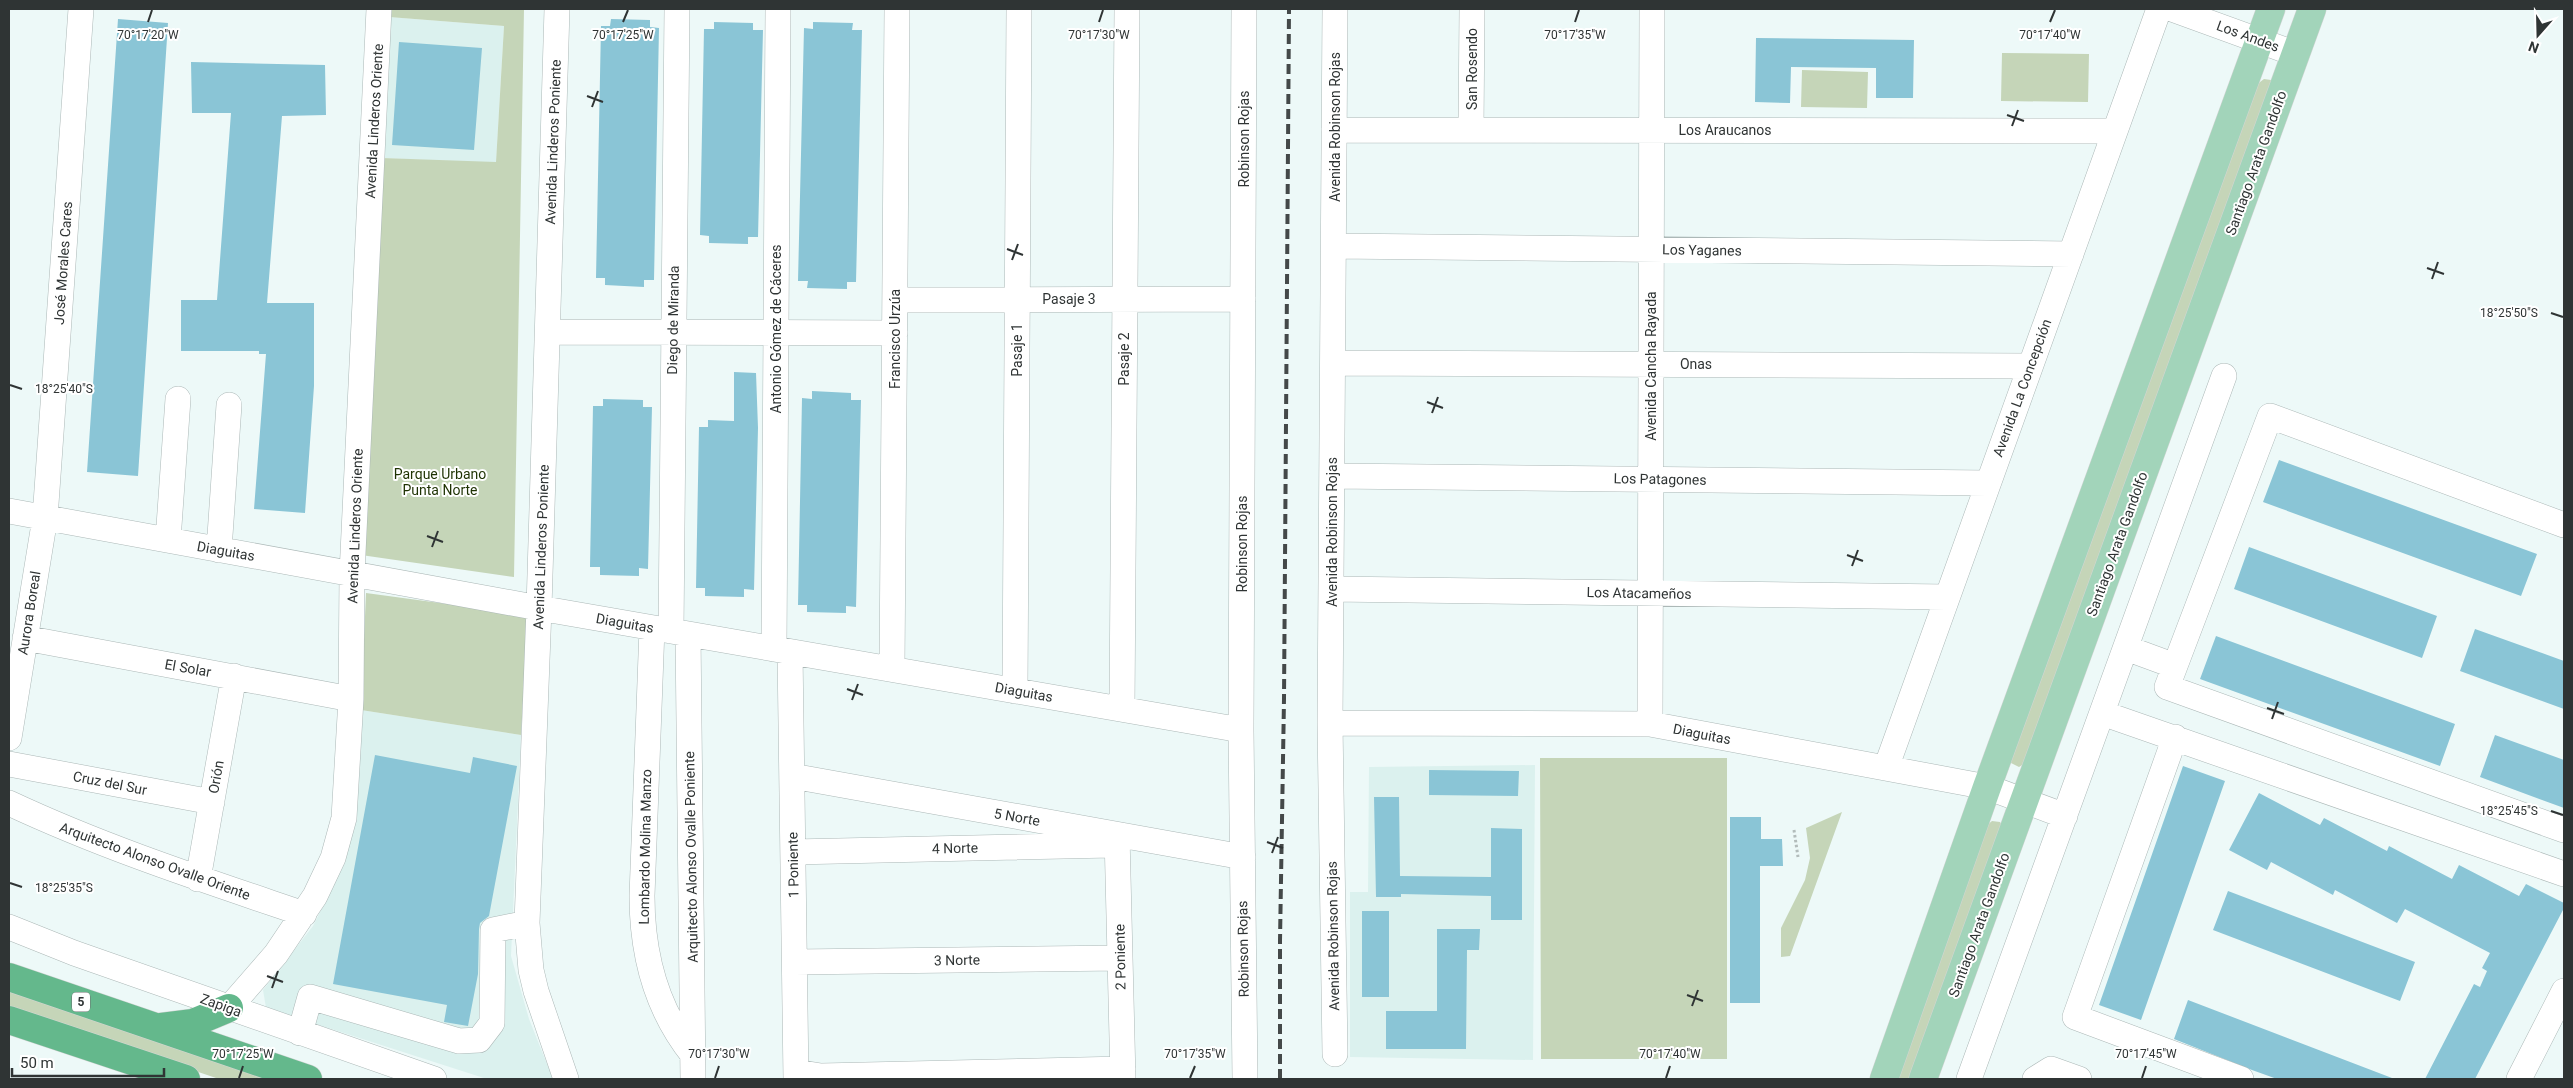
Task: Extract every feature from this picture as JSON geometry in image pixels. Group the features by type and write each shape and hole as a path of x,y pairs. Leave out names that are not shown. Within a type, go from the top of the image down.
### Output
{"highway":[{"name":"5","path":"9,977 308,1079"},
{"path":"153,1027 193,1023 229,1008"},
{"path":"9,1020 186,1079"}],"main road":[{"path":"1884,1079 1987,787 2271,9"},
{"name":"Santiago Arata Gandolfo","path":"1922,1079 2312,9"}],"street":[{"name":"José Morales Cares","path":"45,518 81,9"},
{"name":"Avenida Linderos Oriente","path":"229,1008 276,954 304,914 333,858 344,818 351,699 352,574 379,9"},
{"name":"Avenida Linderos Poniente","path":"557,9 539,608 527,923 531,970 536,991 566,1079"},
{"name":"Diego de Miranda","path":"670,631 677,9"},
{"name":"Antonio Gómez de Cáceres","path":"778,9 776,333 782,650"},
{"name":"Francisco Urzúa","path":"892,669 897,9"},
{"name":"Pasaje 1","path":"1015,690 1019,9"},
{"name":"Pasaje 2","path":"1122,709 1127,9"},
{"name":"Robinson Rojas","path":"1244,9 1241,730 1245,1079"},
{"name":"Avenida Robinson Rojas","path":"1335,9 1330,723 1335,1054"},
{"name":"San Rosendo","path":"1471,130 1472,9"},
{"name":"Avenida Cancha Rayada","path":"1650,724 1652,9"},
{"name":"Avenida La Concepción","path":"1886,768 2159,9"},
{"name":"Los Andes","path":"2172,9 2296,54"},
{"name":"Los Araucanos","path":"1334,130 2115,130"},
{"name":"Los Yaganes","path":"1334,246 2071,254"},
{"name":"Pasaje 3","path":"895,300 1243,299"},
{"path":"548,332 895,334"},
{"name":"Onas","path":"1333,363 2030,366"},
{"path":"1970,1079 2224,376"},
{"path":"168,540 178,399"},
{"path":"219,550 229,406"},
{"path":"2564,525 2270,416 2168,687 2564,830"},
{"name":"Los Patagones","path":"1332,476 1987,483"},
{"name":"Diaguitas","path":"9,511 539,608 1241,730"},
{"name":"Aurora Boreal","path":"9,738 45,518"},
{"name":"Los Atacameños","path":"1331,589 1946,597"},
{"name":"Arquitecto Alonso Ovalle Poniente","path":"670,631 693,1079"},
{"name":"Lombardo Molina Manzo","path":"670,631 642,896 643,932 650,968 664,1009 672,1026 693,1055"},
{"name":"El Solar","path":"25,638 351,699"},
{"path":"2126,648 2175,666"},
{"name":"1 Poniente","path":"782,650 792,776 796,1076"},
{"name":"Orión","path":"198,878 234,676"},
{"path":"2102,712 2564,874"},
{"name":"Diaguitas","path":"1330,723 1650,724 1987,787 2065,816"},
{"path":"2175,737 2075,1016 2241,1079"},
{"name":"Cruz del Sur","path":"9,764 212,802"},
{"name":"5 Norte","path":"792,776 1117,840 1242,857"},
{"name":"Arquitecto Alonso Ovalle Oriente","path":"9,803 93,840 304,914"},
{"name":"4 Norte","path":"793,852 1117,840"},
{"name":"2 Poniente","path":"1117,840 1123,1074"},
{"path":"300,1033 310,996 459,1041 479,1040 492,1023 493,930 527,923"},
{"name":"Zapiga","path":"9,927 74,953 434,1079"},
{"name":"3 Norte","path":"795,962 1120,958"},
{"path":"2519,1079 2564,992"},
{"path":"2035,1079 2051,1069 2079,1079"},
{"path":"796,1076 1123,1074"}],"path":[{"path":"1794,830 1798,857"}],"shaded area":[{"path":"389,17 504,26 496,163 382,158"},
{"path":"361,710 521,735 511,956 529,1019 553,1079 487,1079 266,1008 263,990 313,926 345,863 354,814"},
{"path":"1535,765 1533,1060 1350,1057 1350,892 1368,892 1369,767"}],"green space":[{"name":"Parque Urbano Punta Norte","path":"390,9 524,9 514,577 361,555 382,158 496,162 504,26 389,17"},
{"path":"2002,53 2089,54 2088,102 2001,101"},
{"path":"1802,70 1868,72 1867,108 1801,107"},
{"path":"2264,79 2271,80 2275,87 2027,762 2019,767 2009,762 2256,85"},
{"path":"366,593 528,615 521,735 361,710"},
{"path":"1540,758 1727,758 1727,1059 1541,1059"},
{"path":"1842,812 1790,956 1781,957 1781,928 1805,880 1810,858 1806,828"},
{"path":"1992,821 2000,822 2003,827 1915,1079 1895,1079 1986,826"},
{"path":"9,987 282,1079 219,1079 9,1008"}],"building":[{"path":"118,19 168,23 138,476 87,472"},
{"path":"611,19 650,20 650,27 659,28 654,280 644,280 644,287 605,285 605,278 596,278 601,26 610,26"},
{"path":"714,22 753,23 753,30 763,30 758,237 748,237 748,244 709,243 709,236 700,235 704,29 714,29"},
{"path":"813,22 853,23 852,30 862,30 856,282 847,282 847,289 807,288 808,281 798,281 804,28 813,29"},
{"path":"1756,38 1914,40 1913,98 1876,98 1876,68 1791,67 1790,103 1755,102"},
{"path":"399,42 482,48 474,150 392,145"},
{"path":"191,62 325,65 326,115 282,116 267,303 314,303 314,386 305,513 254,509 266,354 259,354 259,351 181,351 181,300 217,300 231,113 192,113"},
{"path":"734,372 756,373 758,428 754,590 744,589 744,597 705,596 705,588 696,588 699,427 708,427 708,420 734,421"},
{"path":"812,391 851,393 851,400 861,400 856,607 846,606 846,613 807,612 807,605 798,605 802,398 812,399"},
{"path":"603,399 643,400 643,407 652,407 648,569 639,568 639,576 600,575 600,567 590,567 593,406 603,406"},
{"path":"2279,460 2537,554 2521,596 2263,502"},
{"path":"2249,547 2437,616 2422,658 2234,589"},
{"path":"2475,629 2564,661 2564,709 2460,671"},
{"path":"2216,636 2455,724 2440,766 2200,679"},
{"path":"2495,735 2564,760 2564,808 2480,777"},
{"path":"375,755 470,773 473,757 517,766 489,916 480,923 478,974 468,1026 444,1022 447,1005 333,984"},
{"path":"2183,766 2225,781 2141,1020 2099,1005"},
{"path":"1429,770 1519,771 1518,796 1429,795"},
{"path":"2259,793 2320,825 2324,818 2387,851 2389,846 2452,879 2459,865 2519,896 2526,884 2564,903 2564,908 2475,1079 2425,1079 2474,984 2480,987 2487,971 2482,968 2490,953 2405,909 2397,923 2335,890 2333,895 2271,862 2267,870 2229,850"},
{"path":"1374,797 1399,797 1400,876 1491,877 1491,828 1522,829 1522,920 1491,920 1491,896 1401,894 1401,897 1376,897"},
{"path":"1730,817 1761,817 1761,839 1782,839 1783,866 1760,866 1760,1003 1730,1003"},
{"path":"2228,891 2415,962 2400,1001 2213,930"},
{"path":"1362,911 1389,911 1389,997 1362,997"},
{"path":"1437,929 1480,929 1479,950 1467,950 1466,1049 1386,1049 1386,1011 1437,1011"},
{"path":"2188,1000 2392,1079 2277,1079 2252,1070 2174,1039"}],"railway":[{"path":"1280,1079 1289,9"}]}
